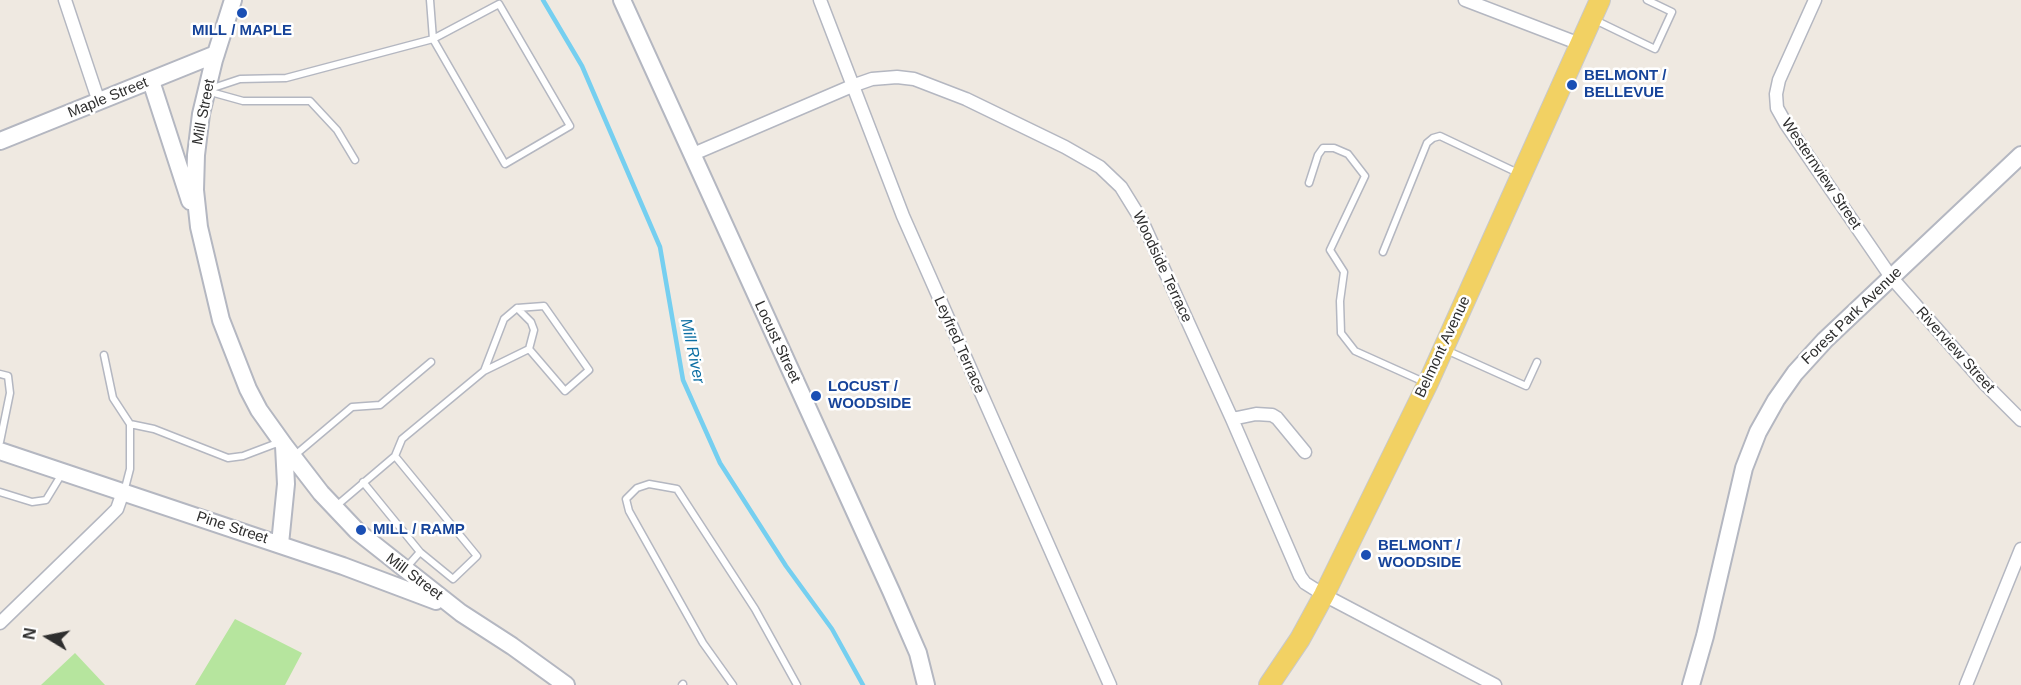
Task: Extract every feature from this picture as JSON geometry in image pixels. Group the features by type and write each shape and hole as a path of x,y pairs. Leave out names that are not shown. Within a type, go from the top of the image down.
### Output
{"main road":[{"name":"Belmont Avenue","path":"1269,685 1300,639 1324,595 1428,383 1599,0"}],"street":[{"path":"65,0 99,102"},
{"name":"Mill Street","path":"199,227 195,190 196,155 206,91 233,0"},
{"name":"Locust Street","path":"622,0 891,591 918,653 926,685"},
{"name":"Leyfred Terrace","path":"820,0 852,86 936,293 1110,685"},
{"path":"1464,0 1580,44"},
{"name":"Westernview Street","path":"1815,0 1779,80 1775,103 1786,124 1891,277"},
{"name":"Maple Street","path":"0,141 216,54"},
{"name":"Woodside Terrace","path":"691,155 852,86 883,77 914,79 966,99 1065,147 1105,171 1126,194 1142,220 1305,583 1495,685"},
{"name":"Mill Street","path":"151,81 199,227 216,302 230,346 259,410 334,507 369,542 461,613 566,685"},
{"name":"Forest Park Avenue","path":"1691,685 1705,636 1744,468 1758,432 1776,400 1805,360 2021,155"},
{"name":"Riverview Street","path":"1891,277 1985,384 2021,420"},
{"path":"1232,419 1256,414 1272,415 1305,452"},
{"path":"280,544 286,484 286,447"},
{"name":"Pine Street","path":"0,451 280,544 415,592 461,613"},
{"path":"0,623 117,509 123,492"},
{"path":"1966,685 2021,549"}],"lane":[{"path":"206,91 240,79 286,78 433,39 499,4 570,126 505,164 433,39 430,0"},
{"path":"1591,19 1656,49 1672,12 1647,0"},
{"path":"206,91 243,101 310,101 337,130 355,160"},
{"path":"1383,252 1427,143 1433,138 1440,136 1521,175"},
{"path":"1309,183 1318,155 1323,148 1334,148 1348,154 1365,176 1330,250 1344,272 1340,301 1341,333 1355,351 1428,383"},
{"path":"484,371 504,319 517,308 544,306 589,370 565,391 529,349"},
{"path":"334,507 395,456 402,439 484,371 529,349 534,330 531,322 517,308"},
{"path":"1443,349 1526,386 1537,362"},
{"path":"104,356 113,398 130,423 130,469 123,492"},
{"path":"130,423 154,429 228,458 243,456 286,447 352,407 380,405 431,362"},
{"path":"0,374 6,374 9,379 10,393 3,409 0,442"},
{"path":"363,482 420,552 453,579 477,556 395,456"},
{"path":"0,492 32,502 46,500 63,472"},
{"path":"733,685 703,643 629,511 626,499 637,488 649,484 678,489 755,609 797,685"},
{"path":"405,569 420,552"}],"green space":[{"path":"235,619 302,653 285,685 195,685"},
{"path":"75,653 105,685 41,685"}],"waterway":[{"name":"Mill River","path":"543,0 582,66 660,247 683,380 720,463 786,566 832,629 863,685"}],"place":[{"name":"MILL / MAPLE","path":"242,13"},
{"name":"BELMONT / BELLEVUE","path":"1572,85"},
{"name":"LOCUST / WOODSIDE","path":"816,396"},
{"name":"MILL / RAMP","path":"361,530"},
{"name":"BELMONT / WOODSIDE","path":"1366,555"}]}
